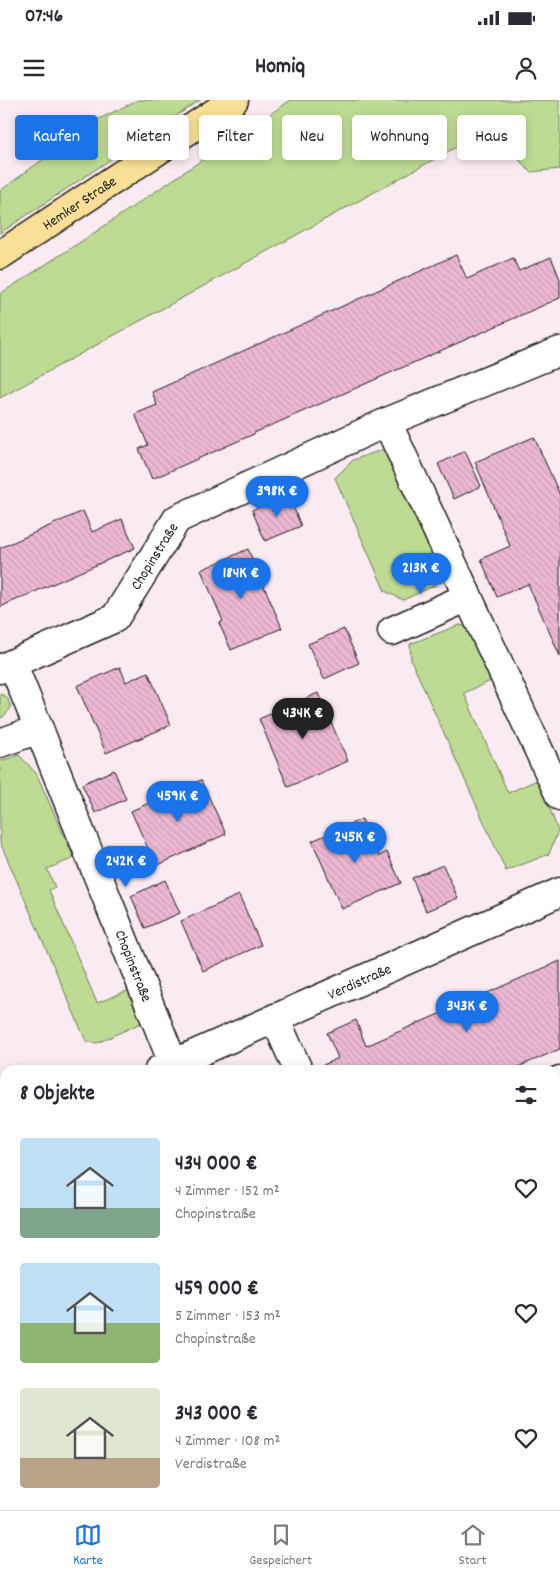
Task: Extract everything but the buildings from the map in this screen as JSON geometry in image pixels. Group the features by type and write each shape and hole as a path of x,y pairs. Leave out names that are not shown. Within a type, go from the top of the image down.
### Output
{"main road":[{"name":"Hemker Straße","path":"0,255 234,100"}],"street":[{"name":"Chopinstraße","path":"166,1065 39,729 6,667 115,618 177,519 387,422 560,351"},
{"path":"387,422 560,796"},
{"path":"392,631 468,597"},
{"path":"0,743 39,729"},
{"name":"Verdistraße","path":"168,1065 560,892"},
{"path":"274,1018 296,1065"}],"green space":[{"path":"138,100 200,100 177,115 108,115 108,160 110,160 0,233 0,191 42,160 98,160 98,120"},
{"path":"291,100 560,100 560,169 530,172 519,160 526,160 526,115 457,115 457,147 447,152 447,115 352,115 352,160 433,160 0,398 0,294 202,160 272,160 272,115 269,115"},
{"path":"384,449 392,460 441,566 436,585 403,600 385,591 335,478 353,460"},
{"path":"459,625 473,628 495,679 464,693 508,793 539,779 558,831 549,854 506,871 411,660 410,644"},
{"path":"0,694 7,697 11,708 0,718"},
{"path":"19,755 36,773 74,858 47,869 55,887 49,890 97,1003 129,990 141,1023 97,1043 86,1041 0,842 0,761"}]}
